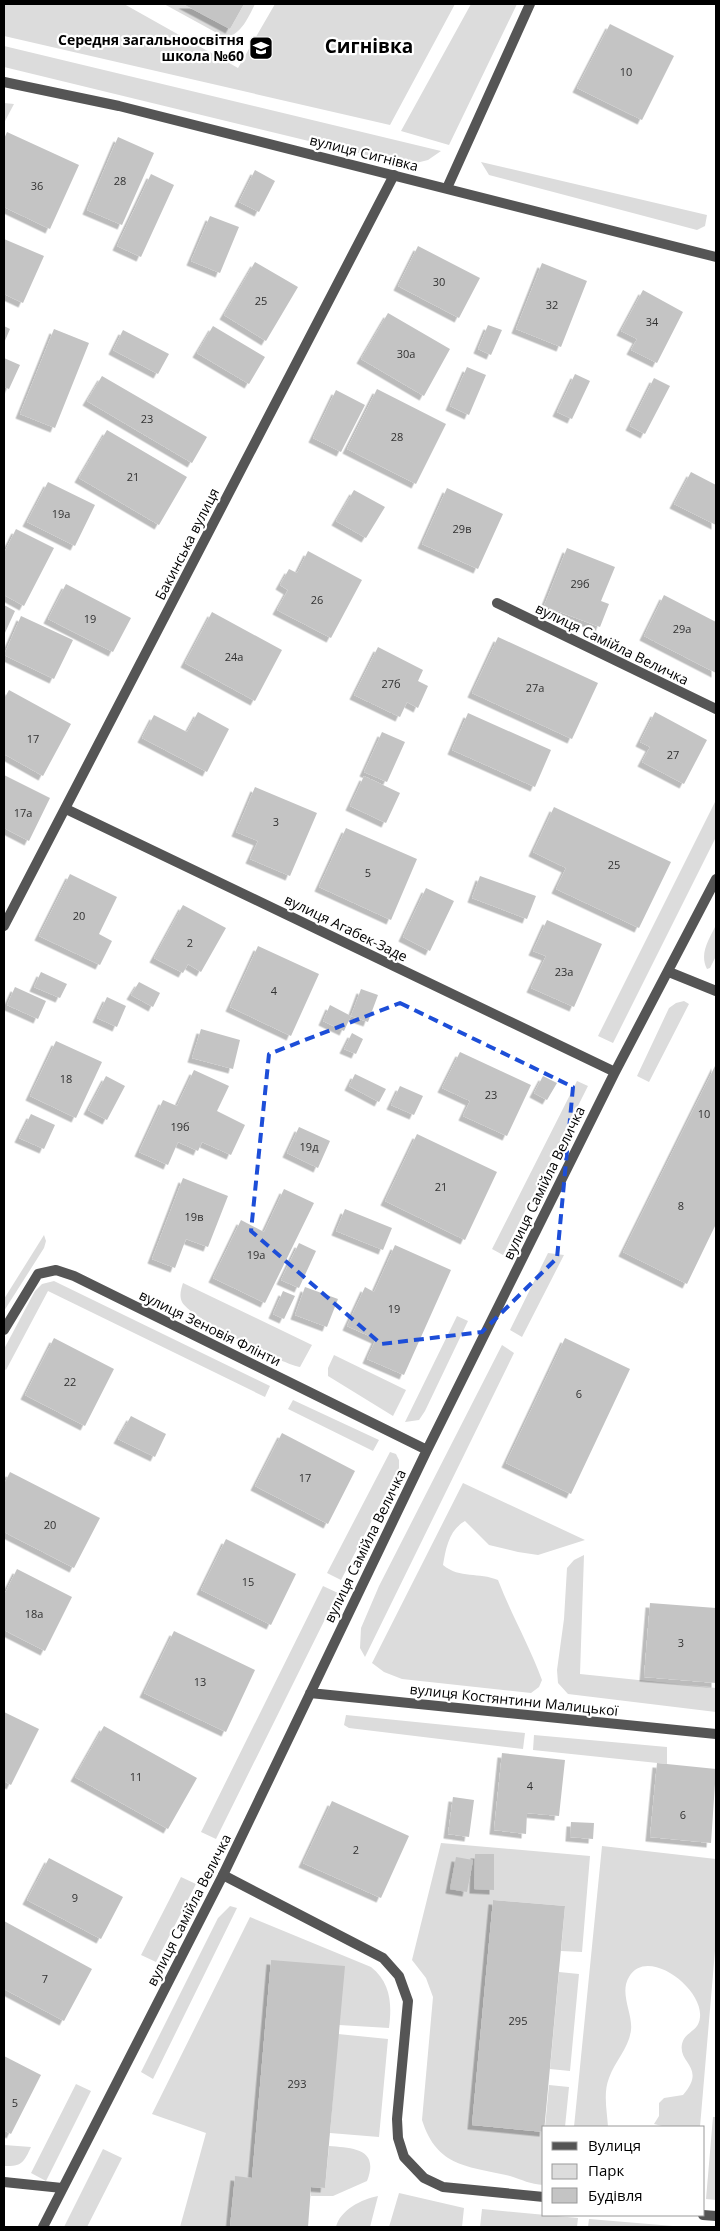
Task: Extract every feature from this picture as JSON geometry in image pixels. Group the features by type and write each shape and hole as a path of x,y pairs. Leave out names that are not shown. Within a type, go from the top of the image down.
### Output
{"street":[{"path":"447,188 530,4"},
{"name":"вулиця Сигнівка","path":"4,82 119,106 394,174 716,257"},
{"name":"Бакинська вулиця","path":"4,926 394,174"},
{"name":"вулиця Самійла Величка","path":"497,603 716,709"},
{"name":"вулиця Агабек-Заде","path":"66,809 615,1072"},
{"name":"вулиця Самійла Величка","path":"43,2227 223,1875 427,1450 615,1072 716,879"},
{"path":"669,972 716,991"},
{"name":"вулиця Зеновія Флінти","path":"4,1330 38,1274 56,1270 74,1276 427,1450"},
{"name":"вулиця Костянтини Малицької","path":"310,1693 716,1734"},
{"path":"223,1875 384,1958 399,1976 408,2001 397,2119 398,2138 404,2157 424,2178 443,2187 542,2197"},
{"path":"4,2182 62,2188"}],"highlighted area":[{"path":"400,1003 573,1087 557,1258 482,1332 381,1344 251,1231 269,1054"}],"green space":[{"name":"Середня загальноосвітня школа №60","path":"4,4 124,4 238,68 275,4 455,4 390,125 4,36"},
{"path":"164,4 183,4 230,29 244,4 255,4 240,29 232,36 226,38"},
{"path":"471,4 517,4 449,145 401,131"},
{"path":"4,46 441,151 428,160 408,165 4,67"},
{"path":"4,103 14,104 4,123"},
{"path":"481,162 707,215 705,226 697,230 489,175"},
{"path":"716,800 716,837 613,1043 598,1036"},
{"path":"716,925 716,956 710,968 707,969 704,952"},
{"path":"684,1001 689,1004 649,1082 637,1076 669,1008 676,1003"},
{"path":"577,1081 588,1086 503,1255 492,1249"},
{"path":"44,1235 46,1241 44,1248 4,1311 4,1299"},
{"path":"548,1253 564,1255 522,1337 510,1330"},
{"path":"54,1281 270,1386 265,1397 48,1291 6,1370 4,1369 4,1349 35,1291 42,1284"},
{"path":"183,1283 312,1345 300,1367 257,1349 217,1328 188,1309 182,1302 180,1295"},
{"path":"457,1316 468,1321 425,1411 419,1420 405,1422"},
{"path":"502,1345 514,1353 365,1657 360,1648 361,1628 379,1586"},
{"path":"334,1355 406,1390 393,1416 328,1376 328,1368"},
{"path":"293,1400 379,1440 373,1451 288,1409"},
{"path":"390,1452 396,1454 399,1460 399,1468 341,1580 327,1573"},
{"path":"463,1483 585,1540 538,1555 518,1552 489,1545 465,1521 455,1529 449,1540 443,1565 463,1574 484,1576 498,1580 542,1680 539,1687 531,1693 402,1679 384,1672 372,1663"},
{"path":"584,1555 580,1674 716,1688 716,1712 568,1694 558,1683 557,1670 564,1619 567,1568 574,1560"},
{"path":"323,1586 338,1593 216,1839 201,1832"},
{"path":"346,1715 525,1733 523,1749 349,1728 344,1725"},
{"path":"534,1735 667,1747 667,1764 533,1750"},
{"path":"441,1843 590,1856 582,1952 561,1951 565,1906 493,1900 472,2125 542,2132 542,2185 468,2167 456,2162 436,2148 428,2136 422,2120 433,1997 426,1978 412,1960"},
{"path":"602,1846 716,1859 716,1939 700,2126 662,2126 654,2124 659,2116 659,2103 664,2098 683,2095 690,2086 692,2072 682,2051 682,2044 686,2036 697,2026 700,2017 699,2006 693,1994 684,1983 660,1968 648,1966 637,1969 626,1983 625,1990 631,2030 628,2043 607,2084 608,2126 574,2126"},
{"path":"181,1877 196,1884 156,1962 141,1955"},
{"path":"230,1906 237,1908 153,2079 141,2072 218,1918"},
{"path":"250,1917 371,1967 383,1980 389,1995 389,2028 339,2025 271,1960 252,2178 235,2177 230,2227 180,2227 206,2133 152,2114"},
{"path":"559,1972 579,1974 570,2071 550,2069"},
{"path":"338,2034 388,2039 379,2137 330,2133"},
{"path":"76,2084 91,2091 46,2181 31,2173"},
{"path":"549,2085 569,2087 565,2126 545,2126"},
{"path":"713,2117 716,2117 716,2200 706,2199"},
{"path":"4,2145 31,2147 22,2162 15,2166 4,2166"},
{"path":"329,2146 355,2149 367,2156 370,2162 370,2170 367,2181 333,2196 311,2196 311,2187 325,2188"},
{"path":"103,2149 122,2158 87,2227 64,2227"},
{"path":"399,2193 464,2208 462,2227 389,2227"},
{"path":"378,2196 370,2227 336,2227 342,2215 352,2206"},
{"path":"482,2209 578,2218 577,2227 480,2227"},
{"path":"589,2219 673,2226 673,2227 588,2227"}],"building":[{"path":"183,4 244,4 230,29"},
{"path":"610,24 674,56 642,120 577,88"},
{"path":"7,132 79,165 50,229 4,207 4,139"},
{"path":"118,137 154,153 122,225 87,210"},
{"path":"255,170 275,181 259,212 239,202"},
{"path":"151,174 174,185 141,257 117,246"},
{"path":"210,216 239,227 220,273 191,261"},
{"path":"4,239 44,256 23,303 4,294"},
{"path":"418,246 480,278 459,318 398,286"},
{"path":"255,262 298,287 266,341 224,315"},
{"path":"542,263 587,281 561,347 516,329"},
{"path":"643,290 683,312 657,363 631,350 637,339 621,331"},
{"path":"388,313 450,349 424,396 361,359"},
{"path":"488,325 502,330 491,355 478,349"},
{"path":"4,326 10,329 4,343"},
{"path":"213,326 265,357 249,384 197,353"},
{"path":"54,329 89,343 55,428 20,414"},
{"path":"123,330 169,354 158,374 113,350"},
{"path":"4,358 20,365 9,389 4,387"},
{"path":"467,367 486,375 469,415 450,406"},
{"path":"575,374 590,381 572,419 557,412"},
{"path":"102,376 207,437 192,463 87,401"},
{"path":"654,378 670,386 645,434 630,426"},
{"path":"377,389 446,424 416,484 347,449"},
{"path":"336,390 365,405 341,452 313,438"},
{"path":"107,430 187,477 159,525 79,478"},
{"path":"691,472 716,485 716,525 674,504"},
{"path":"48,482 95,505 75,546 27,522"},
{"path":"447,488 503,514 478,569 422,544"},
{"path":"354,490 385,507 366,538 336,521"},
{"path":"16,529 54,548 24,606 4,595 4,553"},
{"path":"567,548 615,567 601,601 609,604 600,627 544,606"},
{"path":"308,551 362,580 331,638 277,610 288,590 280,585 289,569 297,573"},
{"path":"66,584 131,618 113,652 48,619"},
{"path":"664,595 716,622 716,673 644,636"},
{"path":"4,605 15,611 4,635"},
{"path":"212,612 282,650 255,701 185,663"},
{"path":"21,616 73,640 54,679 4,655"},
{"path":"498,637 598,683 572,739 472,693"},
{"path":"378,647 423,670 418,681 428,686 418,708 407,702 400,717 354,695"},
{"path":"9,690 71,724 43,776 4,754 4,699"},
{"path":"198,712 229,729 207,772 142,738 154,715 187,732"},
{"path":"655,712 707,740 684,784 642,762 650,747 640,742"},
{"path":"468,713 551,750 535,787 452,750"},
{"path":"382,732 405,742 387,782 364,772"},
{"path":"4,775 50,798 29,841 4,828"},
{"path":"364,776 400,793 386,823 350,806"},
{"path":"255,787 317,813 290,876 250,859 258,841 236,832"},
{"path":"554,807 671,862 639,928 556,889 566,868 533,852"},
{"path":"346,828 417,859 391,920 319,887"},
{"path":"70,874 117,897 99,934 112,941 100,965 39,936"},
{"path":"480,876 536,896 527,919 472,898"},
{"path":"426,888 454,901 430,951 403,937"},
{"path":"183,905 226,928 201,972 188,964 183,973 154,958"},
{"path":"547,920 602,944 574,1007 531,988 546,956 533,951"},
{"path":"258,946 319,974 291,1036 230,1007"},
{"path":"41,972 67,984 60,998 34,987"},
{"path":"139,982 160,993 153,1007 131,995"},
{"path":"15,987 46,1001 38,1019 7,1005"},
{"path":"361,989 378,995 368,1022 351,1016"},
{"path":"107,997 126,1006 117,1027 97,1018"},
{"path":"330,1005 351,1016 344,1031 323,1021"},
{"path":"201,1029 240,1040 233,1069 192,1058"},
{"path":"352,1033 363,1039 356,1054 344,1049"},
{"path":"56,1041 102,1062 76,1118 30,1096"},
{"path":"460,1052 531,1085 507,1136 463,1116 470,1101 442,1088"},
{"path":"716,1064 716,1224 687,1284 623,1252"},
{"path":"194,1070 229,1086 217,1111 245,1125 231,1155 202,1142 198,1151 178,1142 168,1165 139,1152 163,1100 177,1106"},
{"path":"355,1074 386,1089 379,1102 349,1086"},
{"path":"106,1076 125,1086 107,1120 88,1110"},
{"path":"543,1076 557,1083 547,1100 534,1093"},
{"path":"400,1086 423,1096 414,1115 391,1105"},
{"path":"31,1114 55,1125 44,1149 19,1138"},
{"path":"299,1127 330,1141 318,1168 287,1153"},
{"path":"417,1134 497,1172 465,1240 385,1201"},
{"path":"183,1178 228,1196 208,1247 186,1239 175,1268 152,1259"},
{"path":"284,1189 314,1203 265,1303 213,1278 241,1220 264,1232"},
{"path":"345,1209 392,1228 383,1250 336,1231"},
{"path":"299,1243 316,1251 299,1288 281,1280"},
{"path":"395,1245 451,1270 404,1375 367,1359 376,1339 347,1326 365,1287 374,1292"},
{"path":"305,1287 338,1299 327,1327 295,1315"},
{"path":"283,1291 295,1296 284,1319 273,1314"},
{"path":"54,1338 114,1369 85,1426 25,1395"},
{"path":"565,1338 630,1369 571,1494 506,1463"},
{"path":"131,1416 166,1434 155,1457 118,1439"},
{"path":"282,1433 355,1471 328,1524 255,1486"},
{"path":"10,1472 100,1518 74,1568 4,1532 4,1484"},
{"path":"226,1539 296,1574 271,1625 201,1590"},
{"path":"17,1569 72,1597 45,1651 4,1630 4,1595"},
{"path":"650,1603 716,1608 716,1683 644,1677"},
{"path":"174,1631 255,1670 226,1732 144,1693"},
{"path":"4,1712 39,1729 11,1785 4,1781"},
{"path":"104,1726 197,1778 168,1829 75,1777"},
{"path":"502,1753 565,1760 559,1816 527,1813 526,1834 494,1830"},
{"path":"657,1763 716,1769 711,1843 650,1837"},
{"path":"453,1797 474,1800 469,1837 448,1834"},
{"path":"332,1801 409,1836 381,1898 303,1863"},
{"path":"571,1822 594,1823 593,1839 570,1837"},
{"path":"475,1854 494,1854 494,1890 474,1889"},
{"path":"456,1857 473,1860 467,1892 450,1889"},
{"path":"49,1858 123,1897 101,1939 27,1900"},
{"path":"493,1900 565,1906 545,2126 542,2126 542,2132 472,2125"},
{"path":"4,1921 92,1969 64,2021 4,1989"},
{"path":"271,1960 345,1966 325,2188 311,2187 308,2227 230,2227 235,2176 252,2178"},
{"path":"4,2056 41,2075 11,2134 4,2130"}],"place":[{"name":"Середня загальноосвітня школа №60","path":"261,48"}],"district":[{"name":"Сигнівка","path":"369,46"}]}
